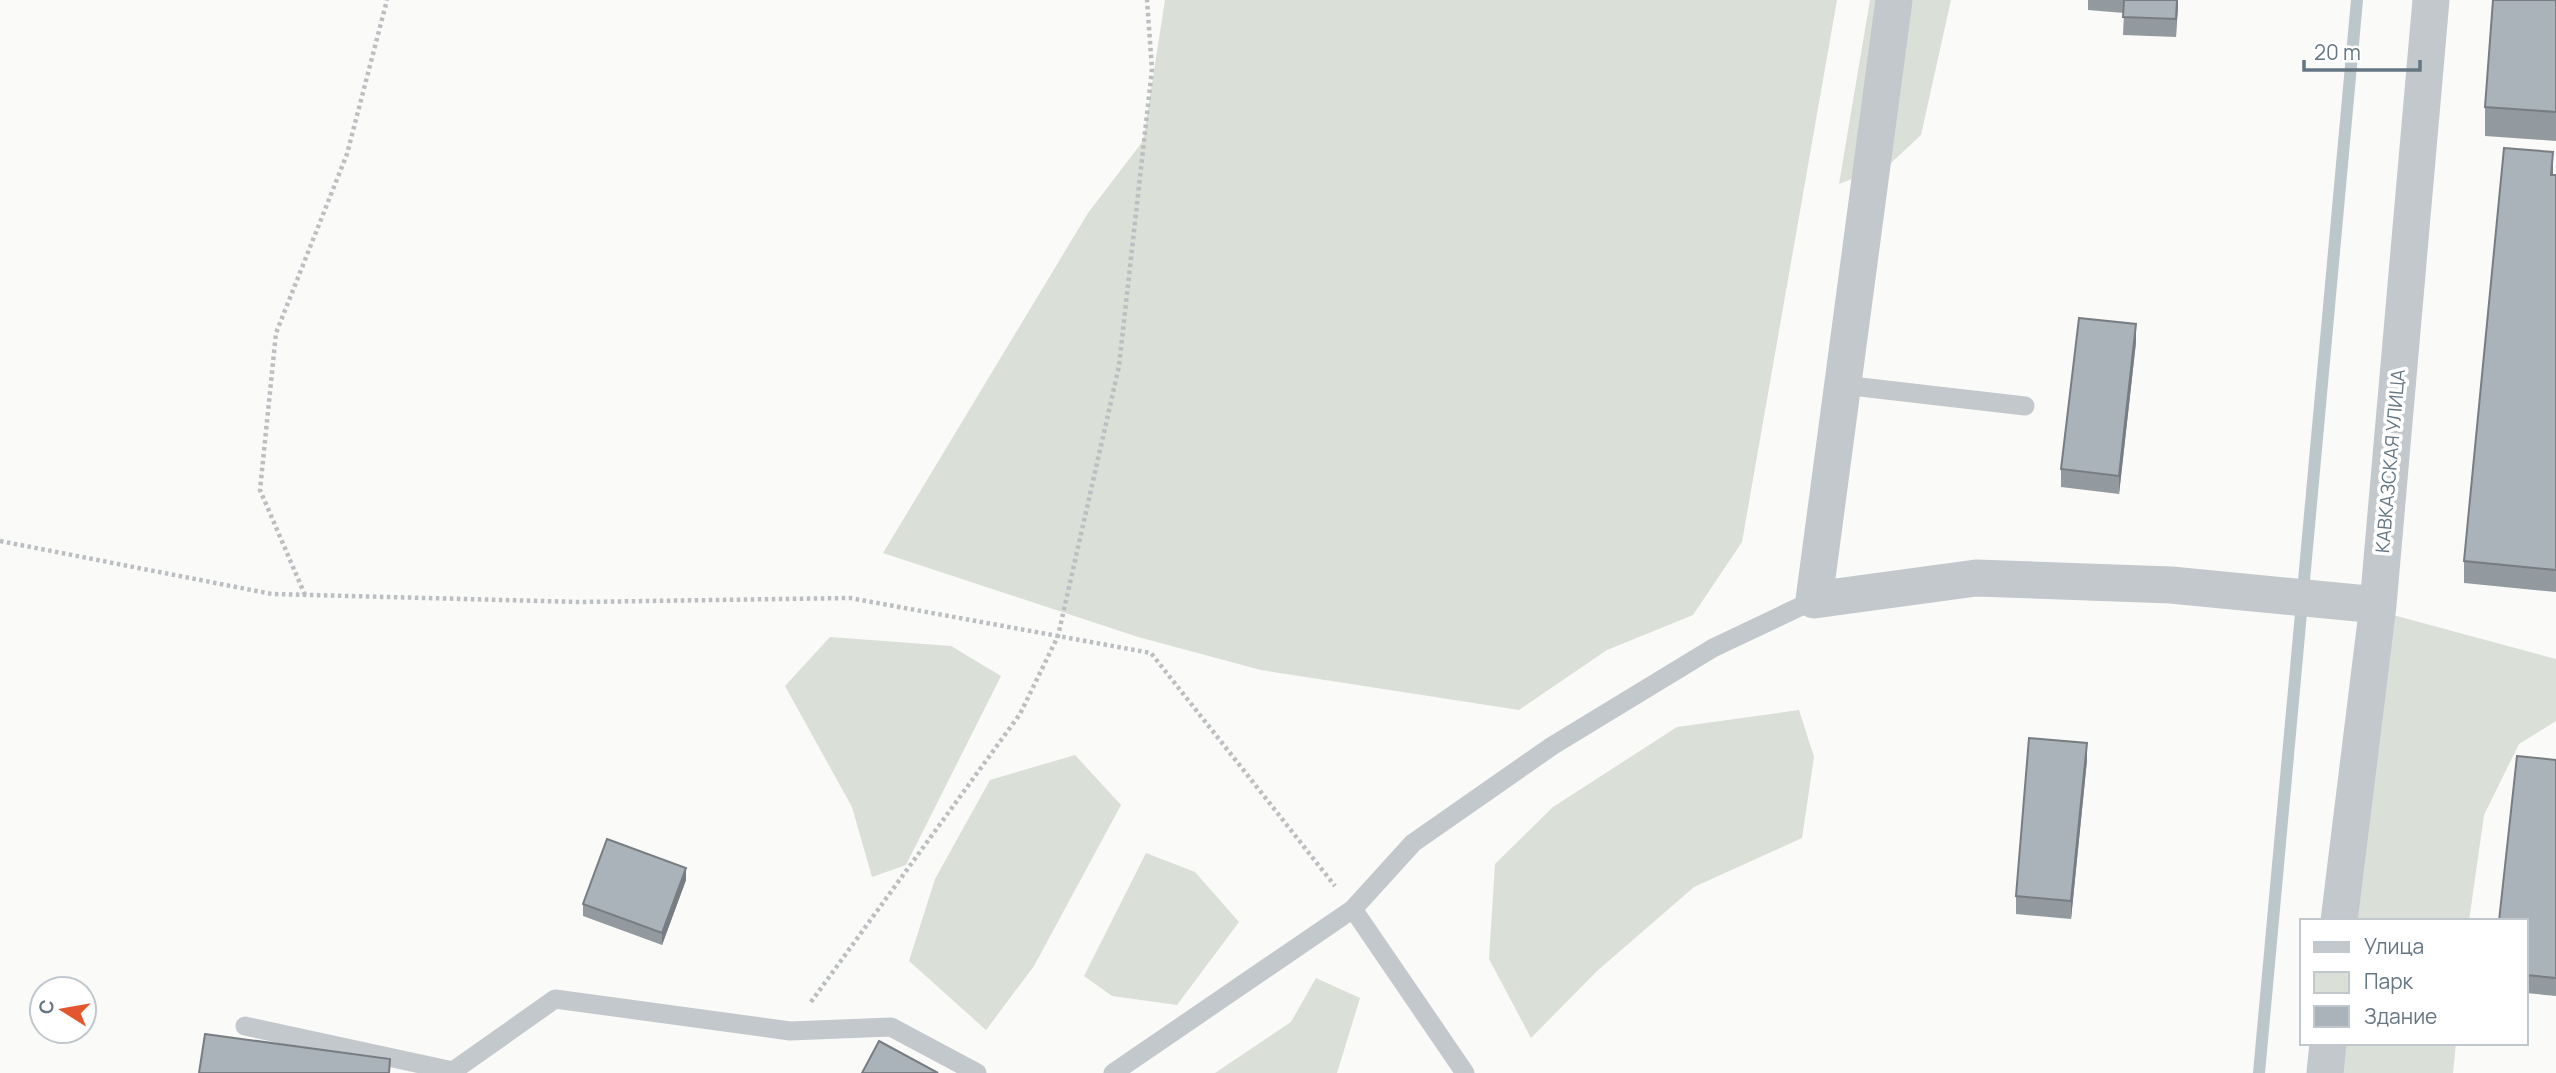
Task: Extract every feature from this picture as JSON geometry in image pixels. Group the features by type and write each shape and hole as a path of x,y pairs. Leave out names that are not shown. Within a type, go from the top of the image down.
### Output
{"street":[{"path":"1894,0 1814,600 1976,578 2171,585 2378,605"},
{"name":"КАВКАЗСКАЯ УЛИЦА","path":"2339,919 2378,605 2431,0"},
{"path":"2325,1073 2328,1045"}],"lane":[{"path":"1843,386 2025,406"},
{"path":"1113,1073 1353,909 1413,844 1552,746 1713,648 1814,600"},
{"path":"1353,909 1465,1073"},
{"path":"245,1027 453,1071 555,999 790,1031 891,1027 977,1073"}],"path":[{"path":"305,595 260,490 276,333 347,154 387,0"},
{"path":"790,1031 1020,715 1058,636 1119,366 1152,69 1147,0"},
{"path":"0,541 272,594 580,602 850,598 1151,653 1353,909"}],"green space":[{"path":"1165,0 1837,0 1742,542 1693,615 1607,650 1519,710 1261,670 1138,637 883,553 1088,213 1143,141"},
{"path":"1870,0 1951,0 1921,135 1891,163 1839,184"},
{"path":"2393,615 2556,659 2556,721 2519,744 2484,815 2469,919 2351,919"},
{"path":"830,637 951,646 1001,676 906,865 872,877 852,807 785,686"},
{"path":"1799,710 1814,757 1802,838 1694,887 1597,971 1531,1038 1489,959 1495,864 1553,807 1677,727"},
{"path":"1075,755 1121,805 1034,966 986,1030 909,961 935,879 990,780"},
{"path":"1146,853 1195,872 1239,922 1177,1005 1112,996 1084,976"},
{"path":"1316,978 1360,998 1337,1073 1215,1073 1291,1022"},
{"path":"2344,1045 2456,1045 2453,1073 2342,1073"}],"building":[{"path":"2124,0 2177,0 2176,19 2123,17"},
{"path":"2493,0 2556,0 2556,112 2485,107"},
{"path":"2504,148 2553,152 2551,175 2556,175 2556,570 2464,561"},
{"path":"2079,318 2136,324 2119,476 2061,469"},
{"path":"2029,738 2087,743 2071,901 2016,896"},
{"path":"2517,756 2556,760 2556,978 2528,975 2528,919 2499,919"},
{"path":"607,839 686,868 662,933 583,904"},
{"path":"205,1034 390,1059 389,1073 199,1073"},
{"path":"879,1041 938,1073 862,1073"}],"waterway":[{"path":"2259,1073 2357,0"}]}
